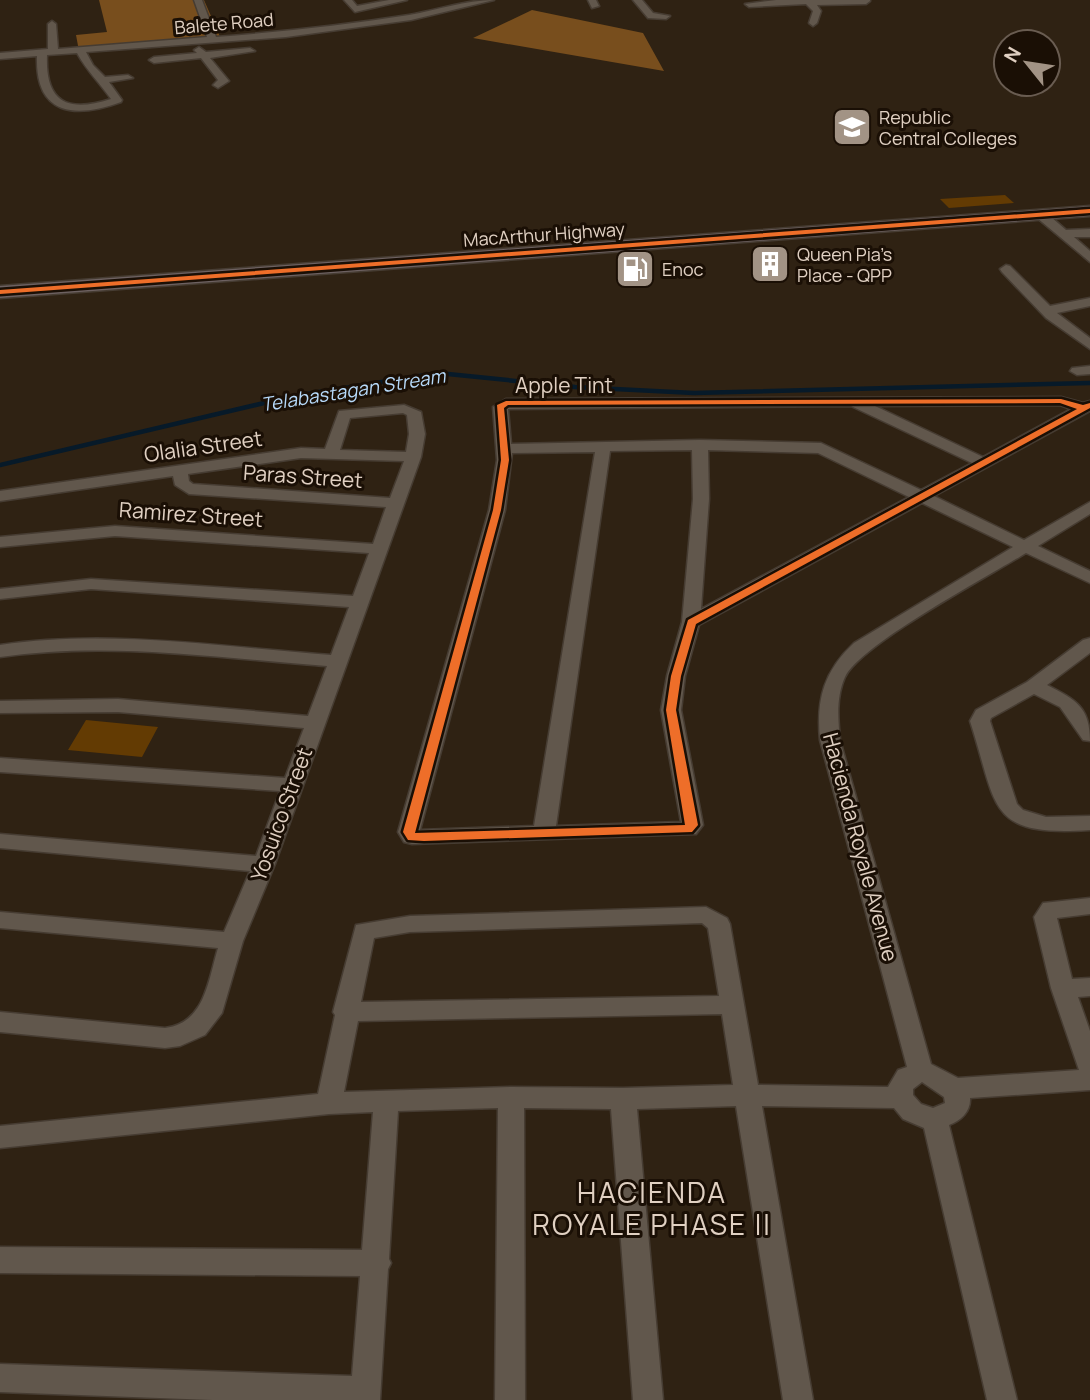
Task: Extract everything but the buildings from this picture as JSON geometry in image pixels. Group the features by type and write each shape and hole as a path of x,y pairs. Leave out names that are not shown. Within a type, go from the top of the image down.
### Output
{"highway":[{"name":"MacArthur Highway","path":"0,292 1090,211"}],"street":[{"path":"198,0 213,40"},
{"path":"348,0 355,9 403,0"},
{"name":"Balete Road","path":"0,56 40,50 80,50 324,29 490,0"},
{"path":"637,0 651,16 666,16"},
{"path":"446,1 460,7"},
{"path":"807,1 817,12 813,23"},
{"path":"747,2 867,2"},
{"path":"747,2 761,15"},
{"path":"52,24 40,50 41,74 47,95 58,105 71,108 117,100 80,50"},
{"path":"324,29 333,36 345,35"},
{"path":"191,41 224,81 218,85"},
{"path":"153,60 250,51"},
{"path":"101,80 128,78"},
{"path":"1040,215 1090,258"},
{"path":"1062,234 1090,233"},
{"path":"1006,269 1047,311 1090,345"},
{"path":"1047,311 1090,302"},
{"path":"850,400 982,462"},
{"name":"Apple Tint","path":"544,832 412,837 409,832 491,533 505,470 500,407 506,404 704,405 850,400 1061,401 1086,406"},
{"path":"691,622 920,494 1086,406"},
{"name":"Yosuico Street","path":"0,1021 165,1038 180,1036 196,1028 210,1013 232,941 264,864 413,457 417,425 414,412 376,410 344,414 331,453"},
{"path":"505,449 700,445 821,448 1090,578"},
{"path":"603,447 544,832 688,829 692,825 671,710 676,676 691,622 701,499 700,445"},
{"name":"Olalia Street","path":"0,496 301,453 413,457"},
{"name":"Paras Street","path":"180,471 181,482 189,489 394,503"},
{"name":"Hacienda Royale Avenue","path":"921,1072 830,740 827,714 831,686 844,660 860,647 1090,507"},
{"name":"Ramirez Street","path":"0,542 115,531 379,549"},
{"path":"0,594 91,584 360,602"},
{"path":"692,591 734,599"},
{"path":"0,651 34,646 99,643 337,661"},
{"path":"1090,644 1034,686 983,714 980,721 1014,815 1030,824 1090,823"},
{"path":"1034,686 1068,703 1090,735"},
{"path":"0,707 96,703 315,723"},
{"path":"0,765 293,785"},
{"path":"0,841 264,864"},
{"path":"1090,906 1051,909 1045,917 1063,988 1090,1067"},
{"path":"329,1103 345,1012 364,931 410,924 706,915 719,924 730,1005 799,1400"},
{"path":"0,920 232,941"},
{"path":"1063,988 1090,987"},
{"path":"345,1012 730,1005"},
{"path":"921,1072 934,1073 954,1089 957,1100 954,1109 946,1116 934,1119 920,1116 908,1109 900,1098 899,1089 910,1074 921,1072"},
{"path":"954,1089 1090,1080"},
{"path":"0,1137 329,1103 511,1097 623,1099 747,1095 900,1098"},
{"path":"510,1400 511,1097"},
{"path":"623,1099 648,1400"},
{"path":"0,1378 365,1396 377,1263 386,1103"},
{"path":"934,1119 1002,1400"},
{"path":"0,1260 377,1263"}],"shaded area":[{"path":"99,0 204,0 221,39 79,51 76,35 107,32"},
{"path":"532,10 643,33 664,71 473,38"},
{"path":"1005,195 1014,203 949,208 940,199"},
{"path":"86,720 158,727 142,757 68,750"}],"waterway":[{"name":"Telabastagan Stream","path":"0,465 294,396 438,373 575,387 694,393 1090,383"}],"cycle path":[{"path":"0,292 1090,211"},
{"path":"1083,408 1061,401 506,403 500,407 505,460 497,510 409,832 412,837 688,829 692,825 671,710 676,676 691,622 1090,405"}],"place":[{"name":"Republic Central Colleges","path":"852,127"},
{"name":"Queen Pia’s Place - QPP","path":"770,264"},
{"name":"Enoc","path":"635,269"}],"district":[{"name":"HACIENDA ROYALE PHASE II","path":"652,1208"}]}
